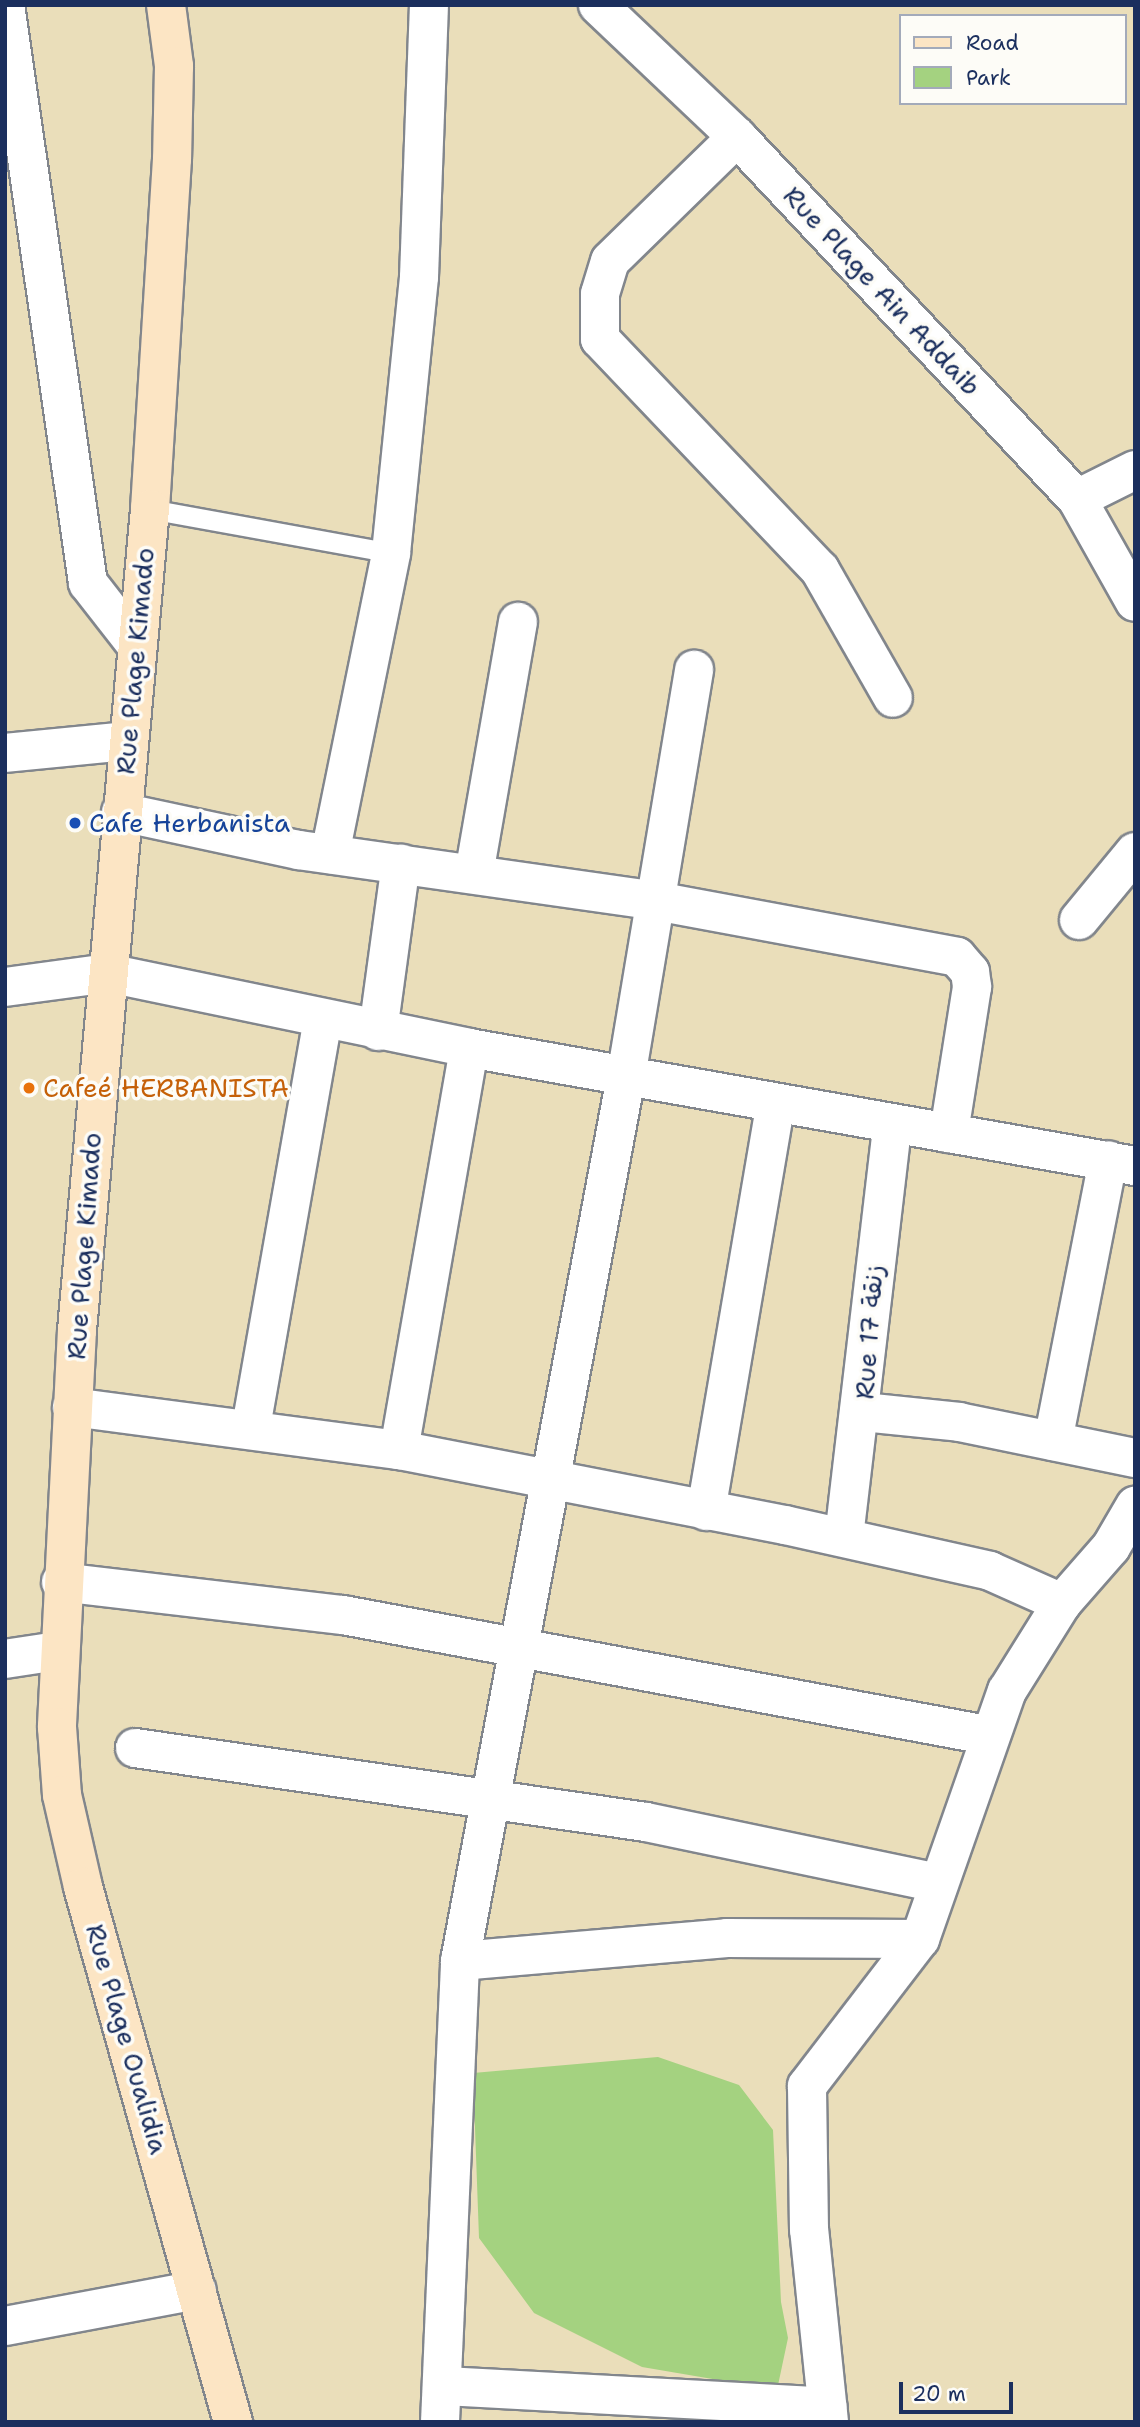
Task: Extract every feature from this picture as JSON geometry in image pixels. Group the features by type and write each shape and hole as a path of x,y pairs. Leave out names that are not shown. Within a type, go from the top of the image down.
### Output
{"street":[{"path":"5,5 89,583 135,642"},
{"name":"Rue Plage Kimado","path":"58,1651 72,1407 135,642 150,509 172,159 174,66 166,5"},
{"path":"330,854 391,553 419,277 429,5"},
{"name":"Rue Plage Ain Addaib","path":"598,5 737,137 1077,499 1135,603"},
{"path":"737,137 610,261 600,294 600,339 820,570 893,698"},
{"path":"1077,499 1135,470"},
{"path":"474,874 518,622"},
{"path":"694,670 626,1077 488,1798 460,1961 453,2023 442,2404 828,2414 809,2230 807,2086 920,1939 987,1735 1062,1603 1111,1547 1135,1506"},
{"path":"5,753 127,741"},
{"path":"121,812 330,854 656,901 926,949 965,963 972,988 948,1133"},
{"path":"1079,920 1135,852"},
{"path":"378,1031 401,864"},
{"path":"5,986 108,973 378,1031 776,1103 892,1128 948,1133 1121,1163 1053,1441"},
{"path":"251,1427 323,1020"},
{"path":"399,1450 469,1048"},
{"path":"706,1511 776,1103"},
{"name":"Rue 17 زنقة","path":"845,1537 863,1412 867,1301 892,1128"},
{"path":"72,1407 251,1427 399,1450 845,1537 990,1571 1062,1603"},
{"path":"863,1412 1053,1441 1135,1458"},
{"path":"61,1582 343,1615 519,1645 987,1735"},
{"path":"5,1659 58,1651"},
{"name":"Rue Plage Oualidia","path":"58,1651 58,1762 70,1833 233,2422"},
{"path":"135,1748 646,1822 937,1884"},
{"path":"460,1961 727,1938 920,1939"},
{"path":"5,2326 197,2290"}],"lane":[{"path":"150,509 391,553"}],"green space":[{"path":"658,2057 739,2085 773,2130 781,2302 788,2338 777,2390 642,2367 534,2313 479,2238 473,2073"}],"place":[{"name":"Cafe Herbanista","path":"75,823"},
{"name":"Cafeé HERBANISTA","path":"29,1088"}]}
